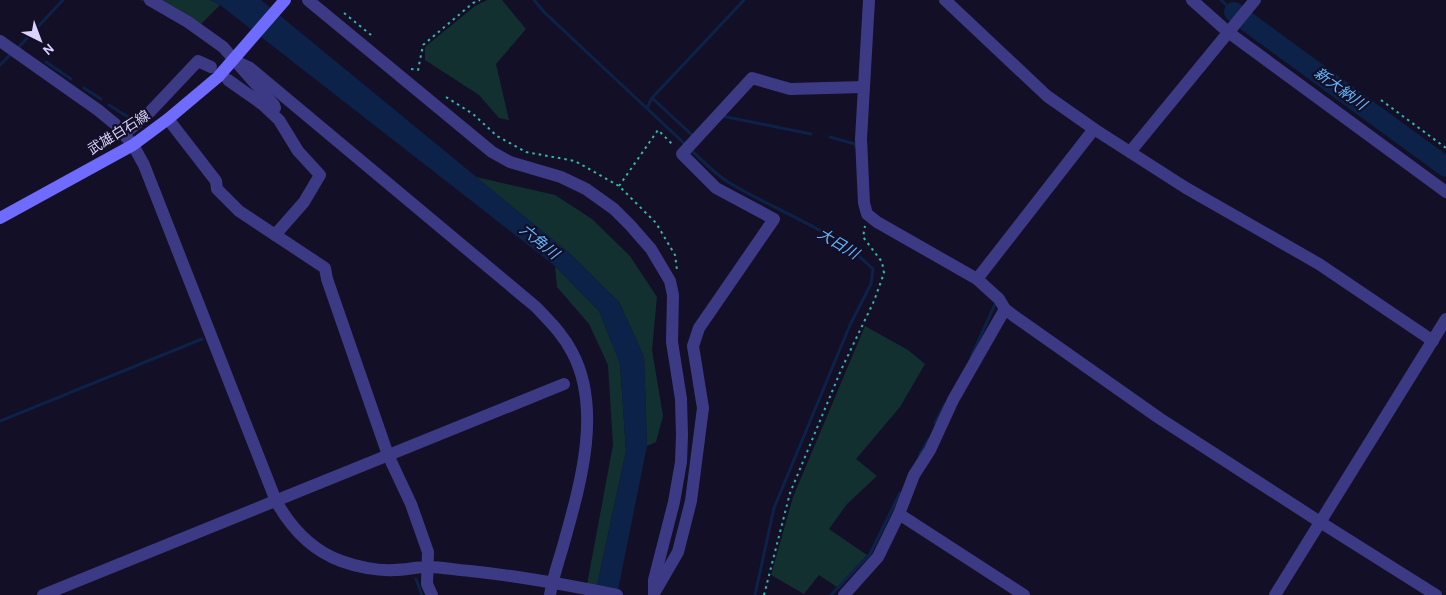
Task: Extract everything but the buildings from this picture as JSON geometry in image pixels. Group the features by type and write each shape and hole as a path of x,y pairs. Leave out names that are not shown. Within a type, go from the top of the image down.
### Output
{"main road":[{"name":"武雄白石線","path":"0,218 133,145 168,119 218,77 285,0"}],"street":[{"path":"150,0 188,22 237,56 536,307 560,332 572,353 582,378 587,432 580,474 554,587"},
{"path":"308,0 492,152 510,162 561,177 586,189 607,204 630,225 660,262 670,281 673,295 672,342 681,399 682,436 674,502 654,580 654,594"},
{"path":"870,0 861,139 864,203 867,214 877,222 977,279 999,299 1005,309 1159,418 1436,595"},
{"path":"945,0 1047,96 1094,129 1186,188 1319,264 1432,341"},
{"path":"1192,0 1232,28 1446,192"},
{"path":"1130,152 1255,0"},
{"path":"2,42 98,110 125,134 133,145 144,165 276,501 285,517 310,544 324,554 342,562 361,566 392,570 428,567 498,574 554,587 617,595"},
{"path":"237,56 274,105 279,120 298,151 320,175 304,202 275,235"},
{"path":"125,134 147,115 198,61 211,67"},
{"path":"654,594 678,552 691,501 703,408 693,346 699,328 774,219 716,188 686,149 752,78 790,89 863,87"},
{"path":"228,80 262,104 279,120"},
{"path":"168,119 216,181 218,189 240,211 325,268 327,279 388,455 411,504 428,552 427,584 432,595"},
{"path":"977,279 1094,129"},
{"path":"844,595 878,557 899,514 914,476 930,450 952,400 1005,309"},
{"path":"1275,595 1446,320"},
{"path":"44,595 564,384"},
{"path":"899,514 1024,595"}],"path":[{"path":"404,63 412,70 418,70 423,45 480,0"},
{"path":"339,10 375,39"},
{"path":"1381,100 1446,148"},
{"path":"619,186 658,130 686,149"},
{"path":"764,595 790,493 841,370 874,302 884,273 882,262 863,237 867,214"}],"green space":[{"path":"140,0 210,0 220,5 195,30 154,5"},
{"path":"487,0 502,0 526,29 496,64 509,120 499,118 479,95 425,60 425,47 475,6"},
{"path":"476,177 555,195 592,219 630,256 657,297 652,350 663,416 656,442 647,446 644,357 619,302 569,253"},
{"path":"555,266 599,311 620,363 626,451 595,595 585,595 613,445 608,365 589,324 557,287"},
{"path":"865,326 908,350 925,364 900,407 856,459 877,476 847,504 829,529 867,555 837,587 819,575 804,594 771,575 793,497"}],"water":[{"name":"六角川","path":"210,0 261,0 569,253 619,302 644,357 647,446 617,595 595,595 626,451 620,363 599,311 555,266 220,5"}],"waterway":[{"path":"17,49 63,0"},
{"name":"大日川","path":"534,0 544,12 686,145"},
{"path":"647,108 652,98 744,0"},
{"path":"1221,0 1234,12"},
{"name":"新大納川","path":"1234,12 1446,167"},
{"path":"0,65 12,53"},
{"path":"46,62 71,79"},
{"path":"84,88 101,99"},
{"path":"652,98 691,134"},
{"path":"109,105 128,117"},
{"path":"722,116 811,134"},
{"path":"830,137 855,144 856,147"},
{"name":"大日川","path":"690,149 713,171 728,182 822,232 857,255 873,269 871,284 850,325 774,508 755,595"},
{"path":"971,357 996,302"},
{"path":"0,421 202,339"},
{"path":"935,423 945,404"},
{"path":"919,456 928,440"},
{"path":"831,595 870,554 900,493"},
{"path":"416,579 422,595"}]}
